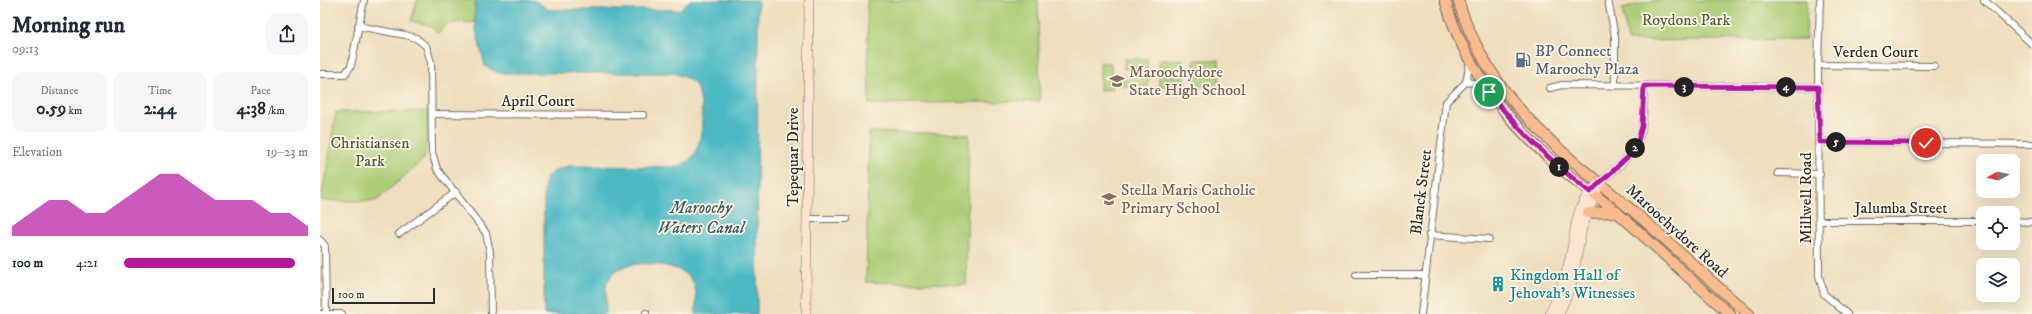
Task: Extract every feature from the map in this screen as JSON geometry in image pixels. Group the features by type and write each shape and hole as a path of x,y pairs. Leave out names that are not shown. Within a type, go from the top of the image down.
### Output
{"main road":[{"name":"Maroochydore Road","path":"1445,0 1454,25 1470,60 1489,92 1507,114 1542,150 1592,194 1617,212 1730,314"},
{"name":"Maroochydore Road","path":"1458,0 1478,49 1503,90 1527,119 1554,146 1643,220 1749,314"},
{"path":"1588,214 1617,212"}],"street":[{"path":"320,74 345,74 351,66 364,0"},
{"name":"Tepequar Drive","path":"806,314 809,0"},
{"path":"1608,0 1615,37 1615,86"},
{"name":"Millwell Road","path":"1820,0 1818,65 1820,142 1818,276 1824,294 1847,314"},
{"path":"1984,0 2032,44"},
{"path":"358,26 416,38 426,46 431,62 432,152 437,169 486,232 490,252 491,314"},
{"path":"1470,60 1466,82 1479,84 1489,92"},
{"name":"Verden Court","path":"1818,65 1934,66"},
{"name":"Blanck Street","path":"1421,314 1429,235 1446,102 1466,82"},
{"path":"1550,88 1562,85 1818,87"},
{"path":"1550,314 1566,273 1579,210 1599,184 1631,154 1638,141 1642,126 1644,86"},
{"name":"April Court","path":"432,114 643,115"},
{"path":"1820,142 2032,144"},
{"path":"1778,173 1820,174"},
{"path":"399,234 456,192"},
{"path":"1559,314 1572,282 1582,228 1588,214 1592,194"},
{"path":"808,219 847,218"},
{"name":"Jalumba Street","path":"1819,221 1976,221"},
{"path":"2020,222 2032,222"},
{"path":"1429,235 1489,239"},
{"path":"320,240 325,246 326,314"},
{"path":"1356,275 1425,275"},
{"path":"320,314 342,314"}],"green space":[{"path":"417,0 477,0 475,3 475,22 448,23 438,33 429,25 411,21"},
{"path":"867,0 1038,0 1040,101 869,104"},
{"name":"Roydons Park","path":"1656,0 1807,0 1806,39 1628,41 1622,9"},
{"path":"1124,59 1147,59 1147,69 1124,69"},
{"path":"1183,59 1183,70 1159,70 1159,60"},
{"path":"1194,60 1219,60 1219,70 1194,70"},
{"path":"1100,63 1111,63 1112,89 1100,90"},
{"path":"1123,76 1148,76 1148,86 1123,86"},
{"path":"1159,76 1184,76 1184,86 1159,86"},
{"path":"1194,76 1219,76 1219,86 1194,86"},
{"name":"Christiansen Park","path":"429,111 425,158 376,201 321,201 336,112"},
{"path":"869,132 969,134 966,284 866,282"}],"water":[{"name":"Maroochy Waters Canal","path":"477,0 534,0 549,10 679,10 690,0 758,0 757,314 696,314 696,300 693,282 684,273 667,266 657,264 636,264 618,269 606,283 606,314 544,314 544,190 547,177 556,170 568,166 678,167 691,159 699,144 702,114 699,93 695,85 690,80 673,73 498,73 485,66 475,22 474,13"}],"place":[{"name":"BP Connect Maroochy Plaza","path":"1523,60"},
{"name":"Maroochydore State High School","path":"1117,81"},
{"name":"Stella Maris Catholic Primary School","path":"1109,199"},
{"name":"Kingdom Hall of Jehovah's Witnesses","path":"1498,284"}],"route":[{"path":"1489,92 1525,134 1559,167 1590,192 1607,174 1631,154 1635,148 1641,134 1644,86 1818,87 1820,142 1926,143"}]}
